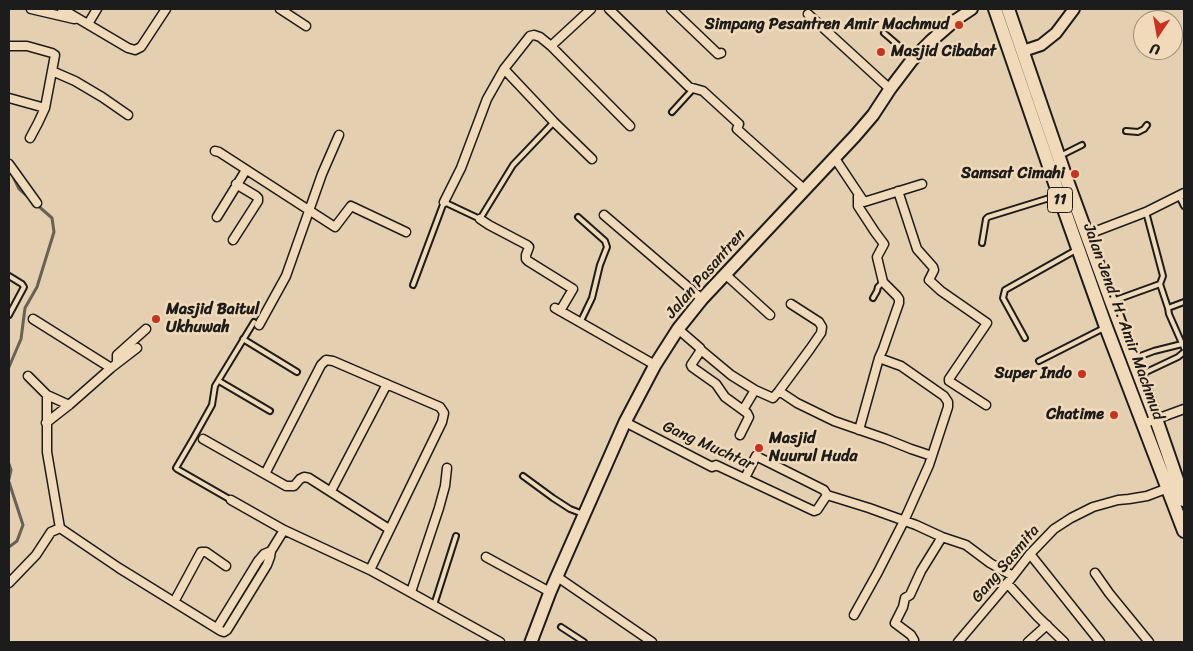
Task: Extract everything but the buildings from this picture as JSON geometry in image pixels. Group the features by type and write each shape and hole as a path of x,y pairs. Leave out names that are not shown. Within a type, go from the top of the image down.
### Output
{"highway":[{"name":"Jalan Jend. H. Amir Machmud","path":"995,9 1106,327 1126,391 1143,424 1184,528"},
{"name":"Jalan Jend. H. Amir Machmud","path":"1008,9 1086,235 1156,419 1184,500"}],"main road":[{"name":"Jalan Pasantren","path":"530,642 556,576 625,422 678,329 702,299 855,136 873,115 912,60 954,21"}],"street":[{"path":"31,9 84,22"},
{"path":"62,9 128,48 135,50 141,48 166,9"},
{"path":"84,22 97,9"},
{"path":"280,9 306,26"},
{"path":"551,46 591,9"},
{"path":"609,9 689,87 702,91 739,124 737,129 804,189"},
{"path":"671,9 718,54 721,53"},
{"name":"Jalan Pasantren","path":"954,21 972,9"},
{"path":"1023,52 1041,45 1056,33 1074,9"},
{"path":"808,14 890,89"},
{"path":"444,202 461,168 487,99 504,69 530,36 540,37 551,46 630,126"},
{"path":"9,46 27,46 55,55 45,108 30,138"},
{"path":"504,69 592,159"},
{"path":"52,70 102,97 128,115"},
{"path":"9,98 45,108"},
{"path":"256,323 286,276 322,174 339,135"},
{"path":"215,151 335,227 351,206 406,232"},
{"path":"834,157 858,196 865,202 922,184"},
{"path":"9,164 37,203"},
{"path":"217,216 246,170"},
{"path":"233,240 258,201 256,196 236,184"},
{"path":"898,191 917,250 933,267 934,270 930,280 941,291 987,323 949,379 949,381 986,405"},
{"path":"1086,235 1146,212 1182,195"},
{"path":"858,196 858,206 884,244 877,257 883,282 897,296 899,303 879,358 859,430"},
{"path":"604,215 702,299"},
{"path":"480,219 527,245 529,247 526,255 528,261 574,289 557,309 656,365"},
{"path":"725,274 770,315"},
{"path":"678,329 731,375 772,398 780,391 810,349 822,327 819,322 792,304"},
{"path":"33,319 114,366"},
{"path":"114,366 117,355 146,329"},
{"path":"46,423 69,406 137,348"},
{"path":"700,350 691,365 692,367 716,384 725,397 747,413 749,417 740,434"},
{"path":"854,615 904,521 932,456 948,407 948,402 944,396 901,366 879,358"},
{"path":"265,474 321,365 326,360 333,361 440,407 444,413 442,422 370,570"},
{"path":"28,376 47,395 69,406"},
{"path":"331,491 387,384"},
{"path":"743,410 755,390"},
{"path":"780,391 797,403 834,421 932,456"},
{"path":"47,395 47,452 60,528 222,632 227,630 267,565 271,551 284,530"},
{"path":"1143,424 1184,409"},
{"name":"Gang Muchtar","path":"625,422 712,467 716,465 814,511 817,510 827,495"},
{"path":"202,439 286,486 294,486 304,476 309,478 390,530"},
{"path":"745,478 756,456 824,490 827,495 869,508 966,545 990,563 1013,576"},
{"path":"411,592 439,508 445,486 447,468"},
{"name":"Gang Sasmita","path":"958,642 1030,554 1054,529 1093,507 1118,500 1147,496 1168,488"},
{"path":"231,500 284,530 370,570 500,642"},
{"path":"9,583 36,556 52,532 60,528"},
{"path":"914,642 910,635 895,623 904,600 910,595 921,571 942,537"},
{"path":"174,602 201,552 206,552 226,566"},
{"path":"1030,554 1100,642"},
{"path":"486,557 550,592"},
{"path":"1095,573 1149,642"},
{"path":"556,576 652,642"},
{"path":"1007,583 1064,642"},
{"path":"1028,642 1047,625"}],"lane":[{"path":"884,33 906,52 912,60"},
{"path":"672,112 693,89"},
{"path":"414,285 444,202 480,219 513,165 554,122"},
{"path":"1126,131 1138,132 1147,125"},
{"path":"1058,156 1082,145"},
{"path":"982,242 988,217 1059,195"},
{"path":"1182,195 1184,206"},
{"path":"1146,212 1163,276 1160,284 1169,314 1183,348"},
{"path":"578,217 605,241 607,247 600,265 592,298 580,323"},
{"path":"1025,338 1003,298 1005,290 1078,248"},
{"path":"9,276 24,287 9,315"},
{"path":"873,298 878,286 883,282"},
{"path":"1111,301 1160,284"},
{"path":"1168,308 1184,302"},
{"path":"231,500 176,468 212,405 215,386 218,380 243,339 256,323"},
{"path":"1039,361 1106,327"},
{"path":"243,339 297,372"},
{"path":"1133,359 1154,351 1183,348"},
{"path":"1126,391 1178,357 1183,348"},
{"path":"218,380 270,411"},
{"path":"523,476 570,509 583,514"},
{"path":"434,605 456,536"},
{"path":"561,627 584,642"}],"waterway":[{"path":"9,171 19,189 29,198"},
{"path":"9,367 21,339 25,308 37,287 54,232 52,218 36,204"},
{"path":"9,464 11,470 9,479"},
{"path":"9,482 23,525 17,541 9,547"}],"place":[{"name":"Simpang Pesantren Amir Machmud","path":"959,25"},
{"name":"Masjid Cibabat","path":"881,52"},
{"name":"Samsat Cimahi","path":"1075,174"},
{"name":"Masjid Baitul Ukhuwah","path":"156,319"},
{"name":"Super Indo","path":"1082,374"},
{"name":"Chatime","path":"1114,415"},
{"name":"Masjid Nuurul Huda","path":"759,448"}]}
